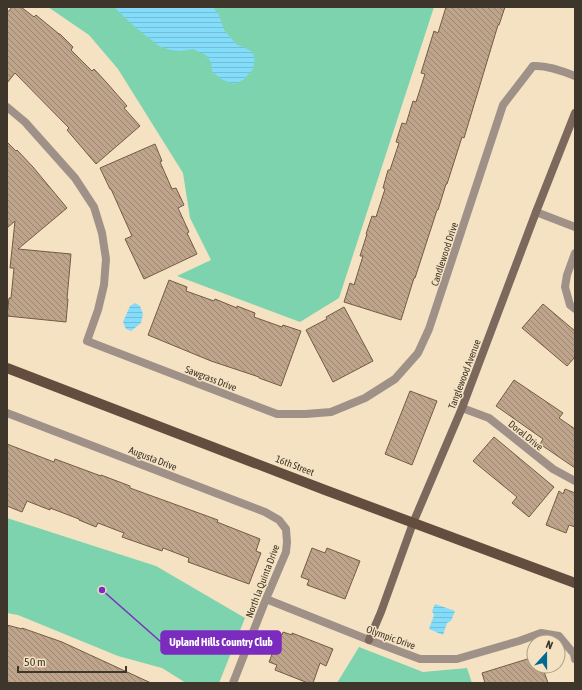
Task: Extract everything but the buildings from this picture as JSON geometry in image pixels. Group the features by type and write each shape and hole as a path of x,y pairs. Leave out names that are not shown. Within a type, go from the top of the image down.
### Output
{"main road":[{"name":"16th Street","path":"7,368 413,523 575,583"}],"street":[{"name":"Candlewood Drive","path":"331,412 365,398 395,380 418,353 429,329 503,105 533,66 562,71 575,76"},
{"name":"Sawgrass Drive","path":"7,107 25,122 75,178 94,207 102,233 106,259 104,285 98,310 87,341 277,414 331,412"},
{"name":"Tanglewood Avenue","path":"369,640 381,612 413,523 462,408 575,113"},
{"path":"536,212 575,227"},
{"path":"575,253 567,275 565,287 570,304 575,309"},
{"name":"Doral Drive","path":"462,408 489,418 553,470 575,481"},
{"name":"Augusta Drive","path":"7,413 265,512 279,520 286,530"},
{"name":"North la Quinta Drive","path":"233,683 286,552 286,530"},
{"name":"Olympic Drive","path":"266,599 420,659 457,659 540,633 559,636 574,654 575,659"}],"green space":[{"path":"48,7 434,7 339,298 300,322 177,276 211,260 190,218 183,173 118,69 89,35"},
{"path":"7,518 156,566 245,618 219,683 186,683 162,668 118,656 18,615 7,613"},
{"path":"359,647 423,672 467,668 472,683 337,683"}],"water":[{"path":"213,7 219,15 224,30 236,44 251,51 255,58 253,69 243,80 234,84 221,79 212,71 211,62 206,55 193,49 181,51 170,50 159,46 135,27 115,8"},
{"path":"135,303 140,306 143,314 141,323 131,331 126,329 123,322 130,306"},
{"path":"435,604 455,611 451,621 447,623 443,635 429,629 434,615 432,611"}],"place":[{"name":"Upland Hills Country Club","path":"102,590"}]}
